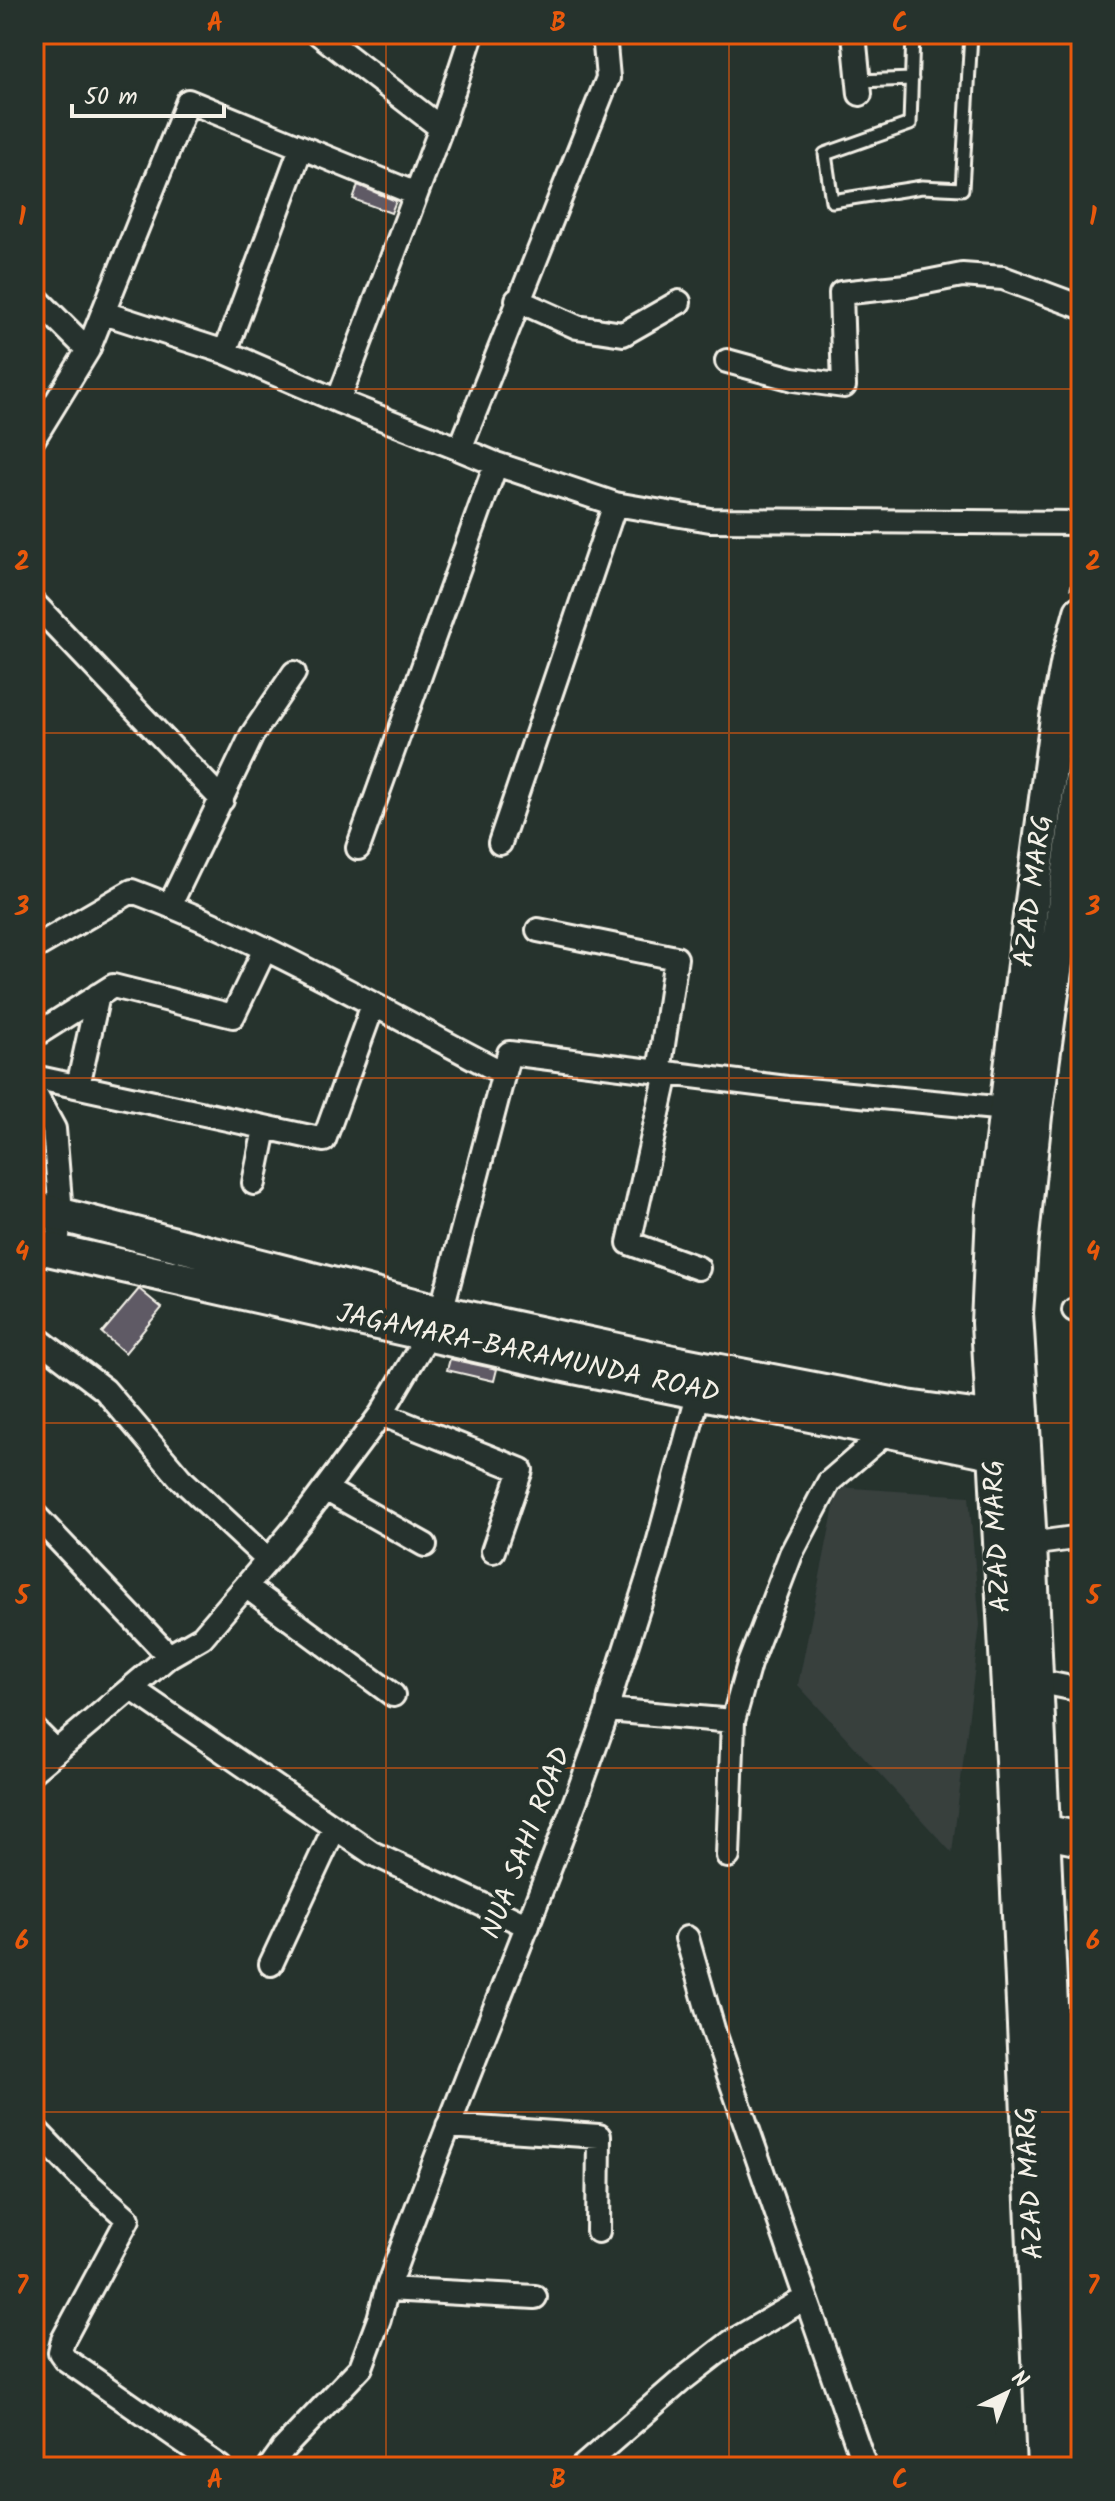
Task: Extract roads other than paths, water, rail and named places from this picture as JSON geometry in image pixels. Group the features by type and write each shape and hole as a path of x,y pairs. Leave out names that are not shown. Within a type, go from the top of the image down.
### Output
{"street":[{"path":"319,34 441,128"},
{"path":"338,401 441,128 472,34"},
{"path":"460,449 608,78 604,34"},
{"path":"854,34 859,88"},
{"path":"34,438 88,350 188,101 416,194"},
{"path":"225,352 301,148"},
{"path":"727,361 793,379 844,386 841,293 906,286 962,275 1003,278 1081,307"},
{"path":"34,296 88,350"},
{"path":"517,300 577,327 623,334 679,302"},
{"path":"104,313 225,352 496,464 615,504 710,520 1081,523"},
{"path":"358,848 496,464"},
{"path":"500,843 615,504"},
{"path":"34,603 222,800"},
{"name":"AZAD MARG","path":"1044,2467 1012,1760 1008,1456 1006,1421 988,1323 992,1229 1057,718 1081,612"},
{"path":"170,905 252,735 294,673"},
{"name":"AZAD MARG","path":"1006,1421 1035,1116 1076,844 1081,782"},
{"path":"34,948 132,891 265,949 503,1073"},
{"path":"538,930 676,958 663,1072 629,1243 698,1268"},
{"path":"34,1036 113,986 233,1016 265,949"},
{"path":"78,1086 98,995"},
{"path":"34,1077 324,1140 373,1005"},
{"path":"34,1770 169,1656 202,1637 247,1587 381,1414 435,1323 509,1053 787,1088 1006,1109"},
{"path":"34,1092 54,1129 45,1248"},
{"path":"254,1183 265,1129"},
{"name":"JAGAMARA-BARAMUNDA ROAD","path":"47,1211 435,1323 569,1366 1008,1456"},
{"name":"JAGAMARA-BARAMUNDA ROAD","path":"45,1248 435,1323 685,1365 907,1407 1006,1421"},
{"path":"34,1336 105,1390 180,1478 268,1560"},
{"name":"NUA SAHI ROAD","path":"270,2467 283,2449 361,2367 448,2126 567,1828 608,1710 653,1562 699,1392"},
{"path":"381,1414 521,1470 493,1551"},
{"path":"728,1856 733,1721 749,1664 791,1554 829,1482 888,1431"},
{"name":"AZAD MARG","path":"1008,1456 1044,1542 1036,1681 1072,2467"},
{"path":"325,1489 425,1545"},
{"path":"34,1514 169,1656"},
{"path":"1044,1542 1081,1537"},
{"path":"1044,1542 1081,1544"},
{"path":"247,1587 393,1695"},
{"path":"1036,1681 1081,1690"},
{"path":"131,1688 372,1853 528,1926"},
{"path":"608,1710 733,1721"},
{"path":"34,1729 56,1751"},
{"path":"271,1964 334,1829"},
{"path":"1042,1831 1081,1839"},
{"path":"687,1938 713,2029 865,2467"},
{"path":"448,2126 599,2136 598,2231"},
{"path":"34,2128 79,2175 128,2219 63,2340 60,2352 87,2375 220,2467"},
{"path":"387,2289 535,2297"},
{"path":"582,2467 731,2342 806,2298"}],"lane":[{"path":"913,34 910,124 825,154 832,201 922,187 962,189 971,34"},
{"path":"859,88 912,79"}]}
